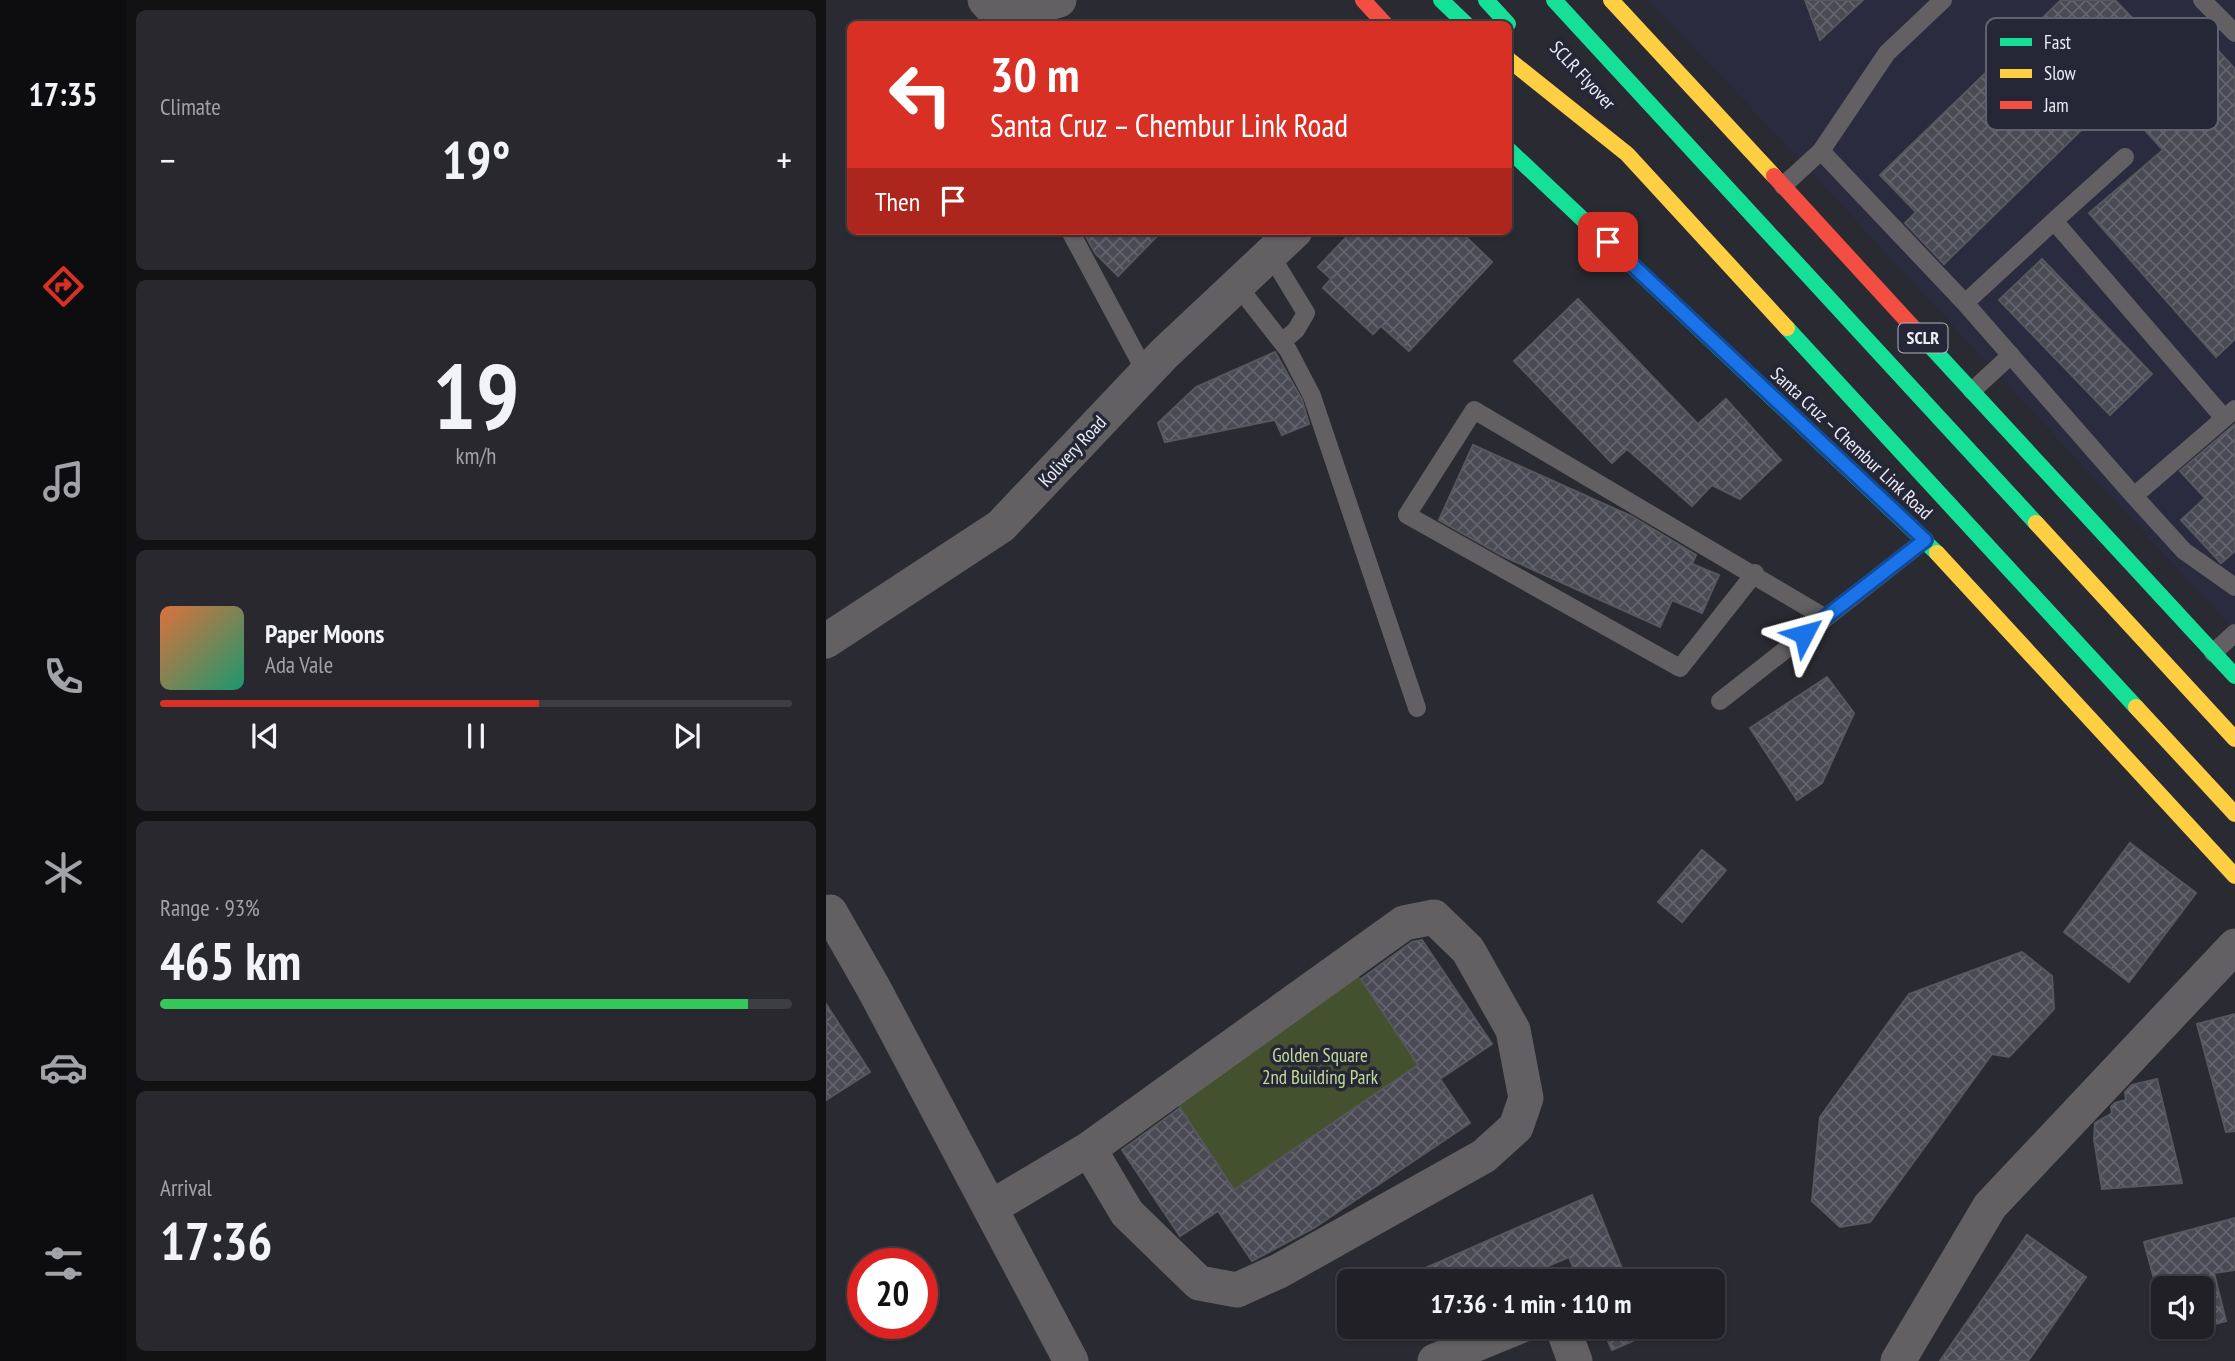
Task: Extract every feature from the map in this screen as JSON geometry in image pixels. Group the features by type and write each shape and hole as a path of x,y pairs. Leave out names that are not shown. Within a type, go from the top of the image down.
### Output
{"highway":[{"path":"1363,0 1382,21"},
{"path":"1441,0 1463,21"},
{"path":"1486,0 1503,21"},
{"path":"1554,0 2235,739"},
{"name":"SCLR","path":"1611,0 1774,189 1972,391 2235,676"},
{"path":"1512,62 1627,153 2235,814"},
{"name":"SCLR Flyover","path":"1554,74 1627,153"},
{"path":"1680,137 1699,134"},
{"name":"Santa Cruz – Chembur Link Road","path":"1512,153 1925,540 2235,876"},
{"path":"1774,189 1931,372"}],"street":[{"path":"985,0 994,10 1006,16 1059,0"},
{"path":"1510,21 1519,0"},
{"name":"Kolivery Road","path":"826,640 1001,526 1146,373 1283,243"},
{"path":"830,912 874,989 1071,1361"},
{"path":"990,1208 1089,1149 1404,923 1434,916 1468,950 1513,1030 1526,1098 1516,1127 1484,1156 1279,1271 1237,1290 1199,1283 1127,1213 1089,1149"},
{"path":"1898,1361 1990,1206 2235,946"},
{"path":"1435,1361 1488,1339"},
{"path":"1567,1339 1575,1361"}],"lane":[{"path":"1774,189 1821,151 1887,53 1944,0"},
{"path":"2202,0 2235,33"},
{"path":"1821,151 1965,303 2184,551 2235,587"},
{"path":"1965,303 2125,157"},
{"path":"2054,221 2230,413 2134,496"},
{"path":"1072,235 1146,373"},
{"path":"1282,342 1296,330 1306,313 1283,243"},
{"path":"1237,285 1282,342 1312,397 1417,708"},
{"path":"1972,391 2011,355"},
{"path":"1755,573 1680,668 1407,515 1474,410 1755,573 1825,617"},
{"path":"1720,701 1925,540"},
{"path":"2213,653 2235,634"}],"shaded area":[{"path":"1648,0 2235,0 2235,631 1774,132"}],"green space":[{"name":"Golden Square 2nd Building Park","path":"1358,975 1418,1065 1234,1190 1174,1100"}],"building":[{"path":"1805,0 1863,0 1820,40"},
{"path":"2061,0 2115,0 2132,18 2042,18"},
{"path":"2218,51 2235,69 2235,339 2216,357 2089,213 2163,150 2145,130 2218,130"},
{"path":"1986,73 1986,130 2081,130 1944,264 1905,223 1916,212 1880,175"},
{"path":"1085,235 1158,235 1118,276 1095,253"},
{"path":"1348,235 1464,235 1492,262 1409,351 1381,326 1373,334 1323,288 1331,279 1318,267"},
{"path":"2042,259 2152,374 2110,415 1999,300"},
{"path":"1578,299 1698,424 1726,399 1781,460 1740,499 1712,485 1692,506 1627,449 1612,463 1514,361"},
{"path":"1275,352 1302,400 1309,424 1282,435 1275,420 1165,442 1158,423 1196,387"},
{"path":"2235,424 2235,551 2221,563 2181,520 2205,498 2180,471"},
{"path":"1473,445 1631,516 1696,555 1692,564 1719,575 1702,613 1672,600 1660,627 1505,557 1439,520"},
{"path":"1827,677 1854,713 1822,783 1797,800 1750,728"},
{"path":"2130,843 2196,893 2129,982 2064,932"},
{"path":"1702,850 1726,870 1682,922 1658,902"},
{"path":"1422,940 1492,1044 1440,1079 1470,1123 1314,1228 1252,1261 1218,1211 1180,1236 1122,1150 1180,1108 1234,1190 1418,1065 1361,979 1412,942"},
{"path":"2022,952 2052,976 2054,1009 2009,1057 1992,1054 1870,1222 1840,1227 1812,1201 1820,1117 1909,994"},
{"path":"826,1004 870,1072 826,1100"},
{"path":"2235,1014 2235,1131 2226,1132 2197,1024"},
{"path":"2157,1079 2182,1183 2102,1189 2094,1139 2095,1123 2112,1113 2111,1107 2115,1103 2126,1100 2125,1092 2132,1085"},
{"path":"1592,1195 1622,1269 1574,1269 1569,1257 1541,1269 1423,1269"},
{"path":"2235,1218 2235,1270 2214,1273 2226,1321 2214,1324 2214,1276 2153,1276 2144,1242"},
{"path":"2027,1235 2086,1277 2044,1338 2028,1361 1940,1361"},
{"path":"1607,1339 1637,1339 1612,1350"}],"traffic: fast":[{"path":"1441,0 1463,21"},
{"path":"1486,0 1505,21"},
{"path":"1554,0 2036,523"},
{"path":"1512,153 1937,553"},
{"path":"1787,328 2136,707"},
{"path":"1920,335 2235,676"}],"traffic: slow":[{"path":"1611,0 1774,176"},
{"path":"1512,62 1627,154 1787,328"},
{"path":"2036,523 2235,739"},
{"path":"1937,553 2235,876"},
{"path":"2136,707 2235,814"}],"traffic: jam":[{"path":"1363,0 1382,21"},
{"path":"1774,176 1920,335"}],"route":[{"path":"1608,242 1925,540 1804,634"}]}
